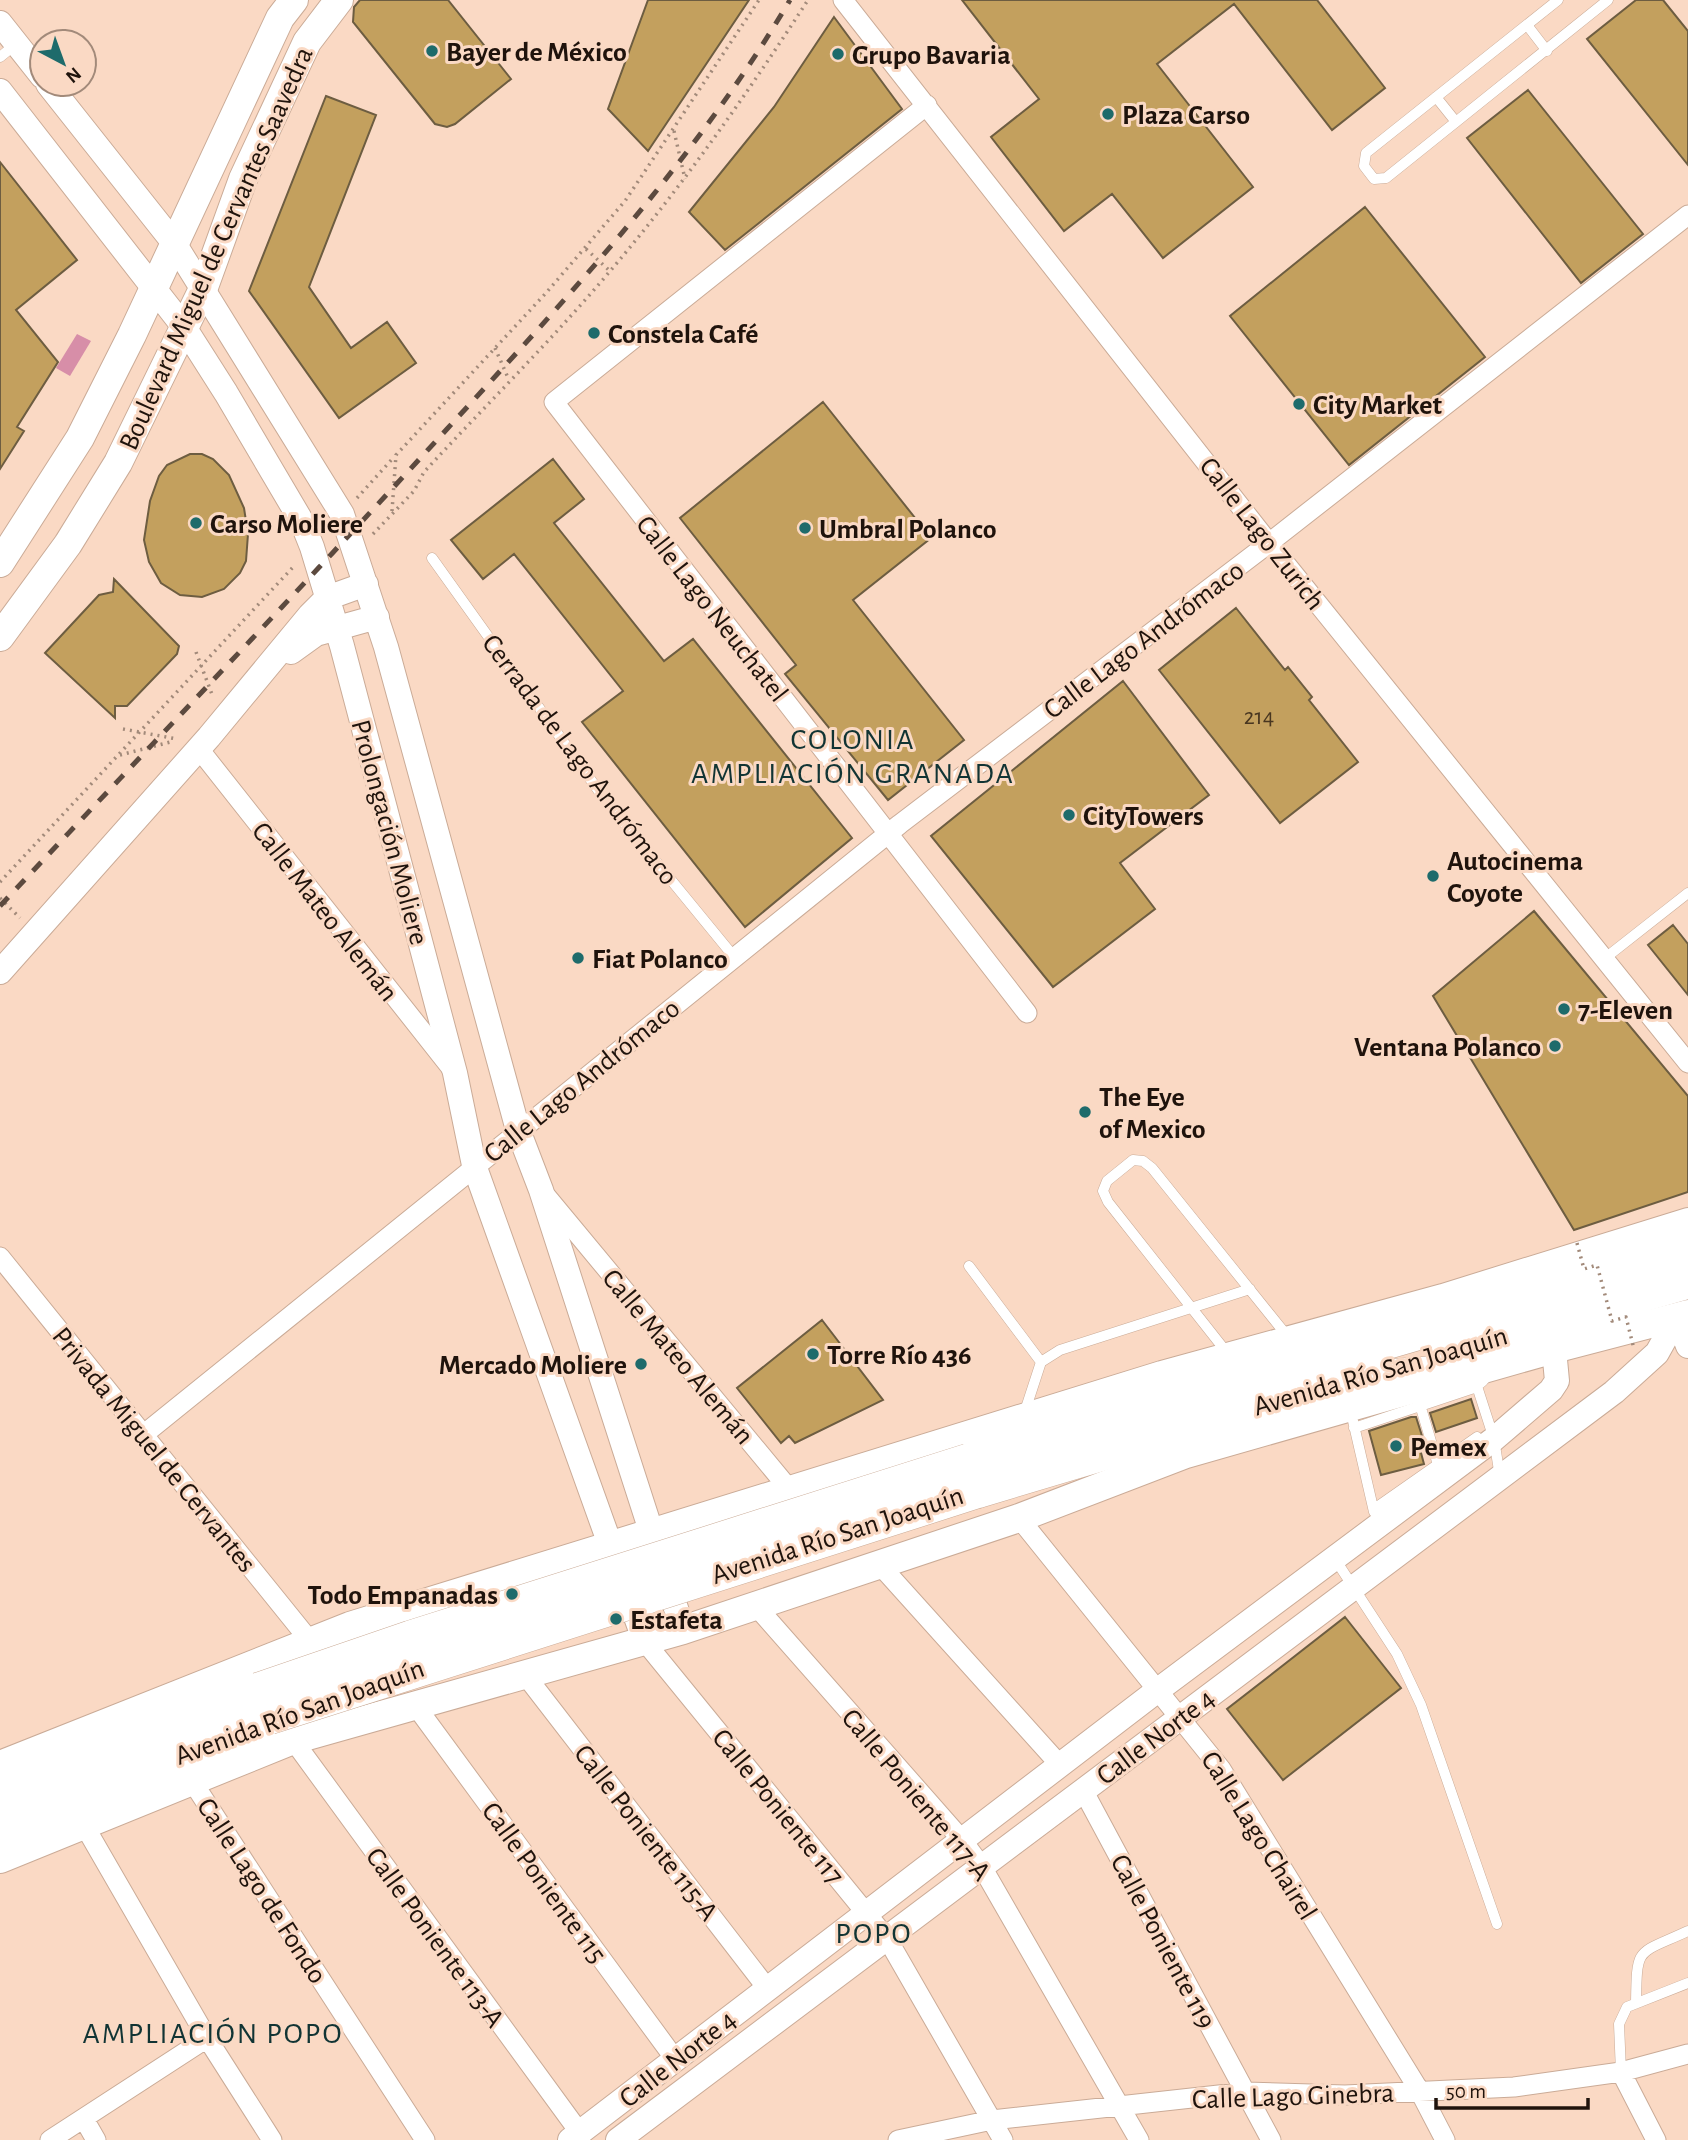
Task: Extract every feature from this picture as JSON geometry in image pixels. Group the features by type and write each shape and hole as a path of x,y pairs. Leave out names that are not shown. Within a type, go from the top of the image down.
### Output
{"highway":[{"name":"Avenida Río San Joaquín","path":"1351,1391 1688,1253"},
{"name":"Avenida Río San Joaquín","path":"0,1798 274,1716 972,1476 1351,1391 1688,1280"},
{"path":"1351,1391 1443,1298"},
{"path":"1351,1391 1391,1380 1433,1373 1475,1380"},
{"name":"Avenida Río San Joaquín","path":"0,1829 274,1716"}],"main road":[{"name":"Boulevard Miguel de Cervantes Saavedra","path":"0,563 80,438 281,18 294,0"},
{"name":"Boulevard Miguel de Cervantes Saavedra","path":"0,637 68,544 118,463 204,288 243,179 307,43 339,0"},
{"path":"28,519 68,544"},
{"name":"Avenida Río San Joaquín","path":"0,1764 350,1626 1022,1418 1230,1356 1443,1298 1688,1222"},
{"name":"Avenida Río San Joaquín","path":"0,1859 192,1781 274,1716 376,1715 526,1676 683,1630 1019,1518 1351,1391 1417,1397 1475,1380 1554,1349 1682,1316"},
{"path":"350,1626 363,1641 374,1669 376,1715"}],"street":[{"name":"Calle Lago Zurich","path":"843,0 1269,543 1688,1063"},
{"path":"0,23 8,50 28,65"},
{"name":"Prolongación Moliere","path":"0,91 154,285 184,327 302,522 337,629 455,1073 474,1165 645,1642"},
{"name":"Prolongación Moliere","path":"59,98 174,243 342,514 377,617 518,1130 541,1190 654,1533 683,1630"},
{"name":"Calle Lago Neuchatel","path":"927,105 554,402 1027,1013"},
{"name":"Calle Lago Andrómaco","path":"143,1435 474,1165 888,834 1269,543 1688,215"},
{"path":"0,972 189,744 262,673 327,598 366,584"},
{"path":"262,673 316,634 377,617"},
{"name":"Calle Mateo Alemán","path":"189,744 455,1073"},
{"name":"Calle Mateo Alemán","path":"541,1190 790,1490"},
{"name":"Privada Miguel de Cervantes","path":"0,1258 310,1641"},
{"path":"1682,1316 1688,1346"},
{"name":"Calle Norte 4","path":"618,2140 888,1940 1181,1716 1500,1478 1644,1366 1662,1346 1682,1316"},
{"name":"Calle Norte 4","path":"575,2136 1158,1690 1334,1559 1376,1517 1542,1400 1557,1381 1554,1349"},
{"name":"Calle Lago Chairel","path":"1019,1518 1221,1769 1419,2090 1445,2140"},
{"path":"878,1564 1060,1765"},
{"name":"Calle Poniente 117-A","path":"757,1606 962,1840 982,1867 1139,2140"},
{"name":"Calle Poniente 117","path":"645,1642 888,1940 1003,2140"},
{"name":"Calle Poniente 115-A","path":"526,1676 767,1988"},
{"name":"Calle Poniente 115","path":"415,1705 675,2059"},
{"name":"Calle Poniente 113-A","path":"274,1716 575,2136"},
{"name":"Calle Lago de Fondo","path":"192,1781 425,2140"},
{"name":"Calle Poniente 119","path":"1083,1790 1271,2140"},
{"path":"84,1825 207,2038 272,2140"},
{"path":"50,2140 207,2038"},
{"name":"Calle Lago Ginebra","path":"898,2140 992,2120 1246,2092 1345,2095 1514,2087 1621,2072 1688,2054"},
{"path":"1621,2072 1656,2140"},
{"path":"83,2119 96,2140"}],"lane":[{"path":"1558,0 1366,153 1364,166 1374,179 1386,178 1608,0"},
{"path":"1527,25 1547,51"},
{"path":"1436,97 1456,122"},
{"name":"Cerrada de Lago Andrómaco","path":"432,558 603,797 735,958"},
{"path":"1604,959 1688,893"},
{"path":"1230,1356 1108,1202 1103,1191 1107,1181 1133,1160 1143,1161 1152,1168 1290,1340"},
{"path":"969,1266 1041,1363"},
{"path":"1022,1418 1041,1363 1060,1350 1250,1289"},
{"path":"1475,1380 1492,1433 1500,1478"},
{"path":"1351,1391 1376,1517"},
{"path":"1417,1397 1440,1471"},
{"path":"1334,1559 1397,1654 1421,1705 1497,1924"},
{"path":"1636,2003 1637,1962 1642,1952 1688,1931"},
{"path":"1621,2072 1619,2024 1627,2007 1688,1983"}],"path":[{"path":"360,495 586,248 625,201 759,0"},
{"path":"374,532 414,491 424,472 610,271 685,179 808,0"},
{"path":"674,131 685,179"},
{"path":"586,248 610,271"},
{"path":"495,348 509,380"},
{"path":"392,513 396,455"},
{"path":"0,882 295,565"},
{"path":"196,652 215,702"},
{"path":"123,729 189,744"},
{"path":"118,756 189,744"},
{"path":"0,898 22,920"},
{"path":"1577,1243 1584,1269 1597,1265 1612,1321 1626,1317 1634,1349"}],"shaded area":[{"path":"77,334 91,341 70,376 56,368"}],"building":[{"name":"Bayer de México","path":"360,0 448,0 511,79 455,124 447,127 435,124 353,22 354,7"},
{"path":"648,0 749,0 648,151 608,109"},
{"name":"Plaza Carso","path":"962,0 1317,0 1385,88 1332,130 1234,4 1157,64 1253,187 1163,258 1112,194 1064,231 991,137 1039,99"},
{"path":"1636,0 1663,0 1688,31 1688,165 1587,39"},
{"path":"834,17 902,109 725,250 689,212 774,107"},
{"path":"1528,90 1643,234 1581,283 1467,138"},
{"path":"326,96 376,115 309,287 351,348 387,322 416,363 339,418 249,291"},
{"path":"0,162 77,260 16,310 58,362 17,427 24,431 0,469"},
{"path":"1365,207 1485,357 1349,465 1230,316"},
{"name":"Umbral Polanco","path":"823,402 931,538 853,600 964,740 888,800 785,674 796,665 680,518"},
{"name":"Carso Moliere","path":"190,454 202,454 213,459 229,475 244,508 248,534 246,561 240,573 224,589 202,597 180,595 161,583 149,562 144,540 150,501 159,476 167,465"},
{"path":"553,459 584,499 554,523 664,661 693,639 852,838 745,927 582,722 623,691 514,554 483,579 451,540"},
{"path":"114,579 179,646 177,654 127,706 115,706 115,718 45,653 99,595 113,592"},
{"path":"1236,608 1285,670 1288,667 1312,697 1309,700 1358,762 1280,823 1159,670"},
{"name":"CityTowers","path":"1123,681 1209,795 1120,863 1155,909 1053,987 931,836"},
{"name":"Ventana Polanco","path":"1534,911 1688,1096 1688,1192 1574,1230 1433,996"},
{"path":"1673,925 1688,944 1688,995 1648,945"},
{"name":"Torre Río 436","path":"822,1320 883,1400 795,1443 789,1436 781,1443 737,1388"},
{"name":"Pemex","path":"1471,1399 1477,1418 1436,1432 1430,1413"},
{"name":"Pemex","path":"1416,1417 1422,1436 1417,1438 1424,1464 1381,1475 1369,1431"},
{"path":"1345,1617 1401,1688 1283,1780 1227,1709"}],"railway":[{"path":"0,906 336,549 585,276 630,224 714,115 790,0"}],"place":[{"name":"Bayer de México","path":"432,51"},
{"name":"Grupo Bavaria","path":"838,54"},
{"name":"Plaza Carso","path":"1108,114"},
{"name":"Constela Café","path":"594,333"},
{"name":"City Market","path":"1299,404"},
{"name":"Carso Moliere","path":"196,523"},
{"name":"Umbral Polanco","path":"805,528"},
{"name":"CityTowers","path":"1069,815"},
{"name":"Autocinema Coyote","path":"1433,876"},
{"name":"Fiat Polanco","path":"578,958"},
{"name":"7-Eleven","path":"1564,1009"},
{"name":"Ventana Polanco","path":"1555,1046"},
{"name":"The Eye of Mexico","path":"1085,1112"},
{"name":"Torre Río 436","path":"813,1354"},
{"name":"Mercado Moliere","path":"641,1364"},
{"name":"Pemex","path":"1396,1446"},
{"name":"Todo Empanadas","path":"512,1594"},
{"name":"Estafeta","path":"616,1619"}],"district":[{"name":"COLONIA AMPLIACIÓN GRANADA","path":"853,756"},
{"name":"POPO","path":"874,1933"},
{"name":"AMPLIACIÓN POPO","path":"213,2033"}]}
